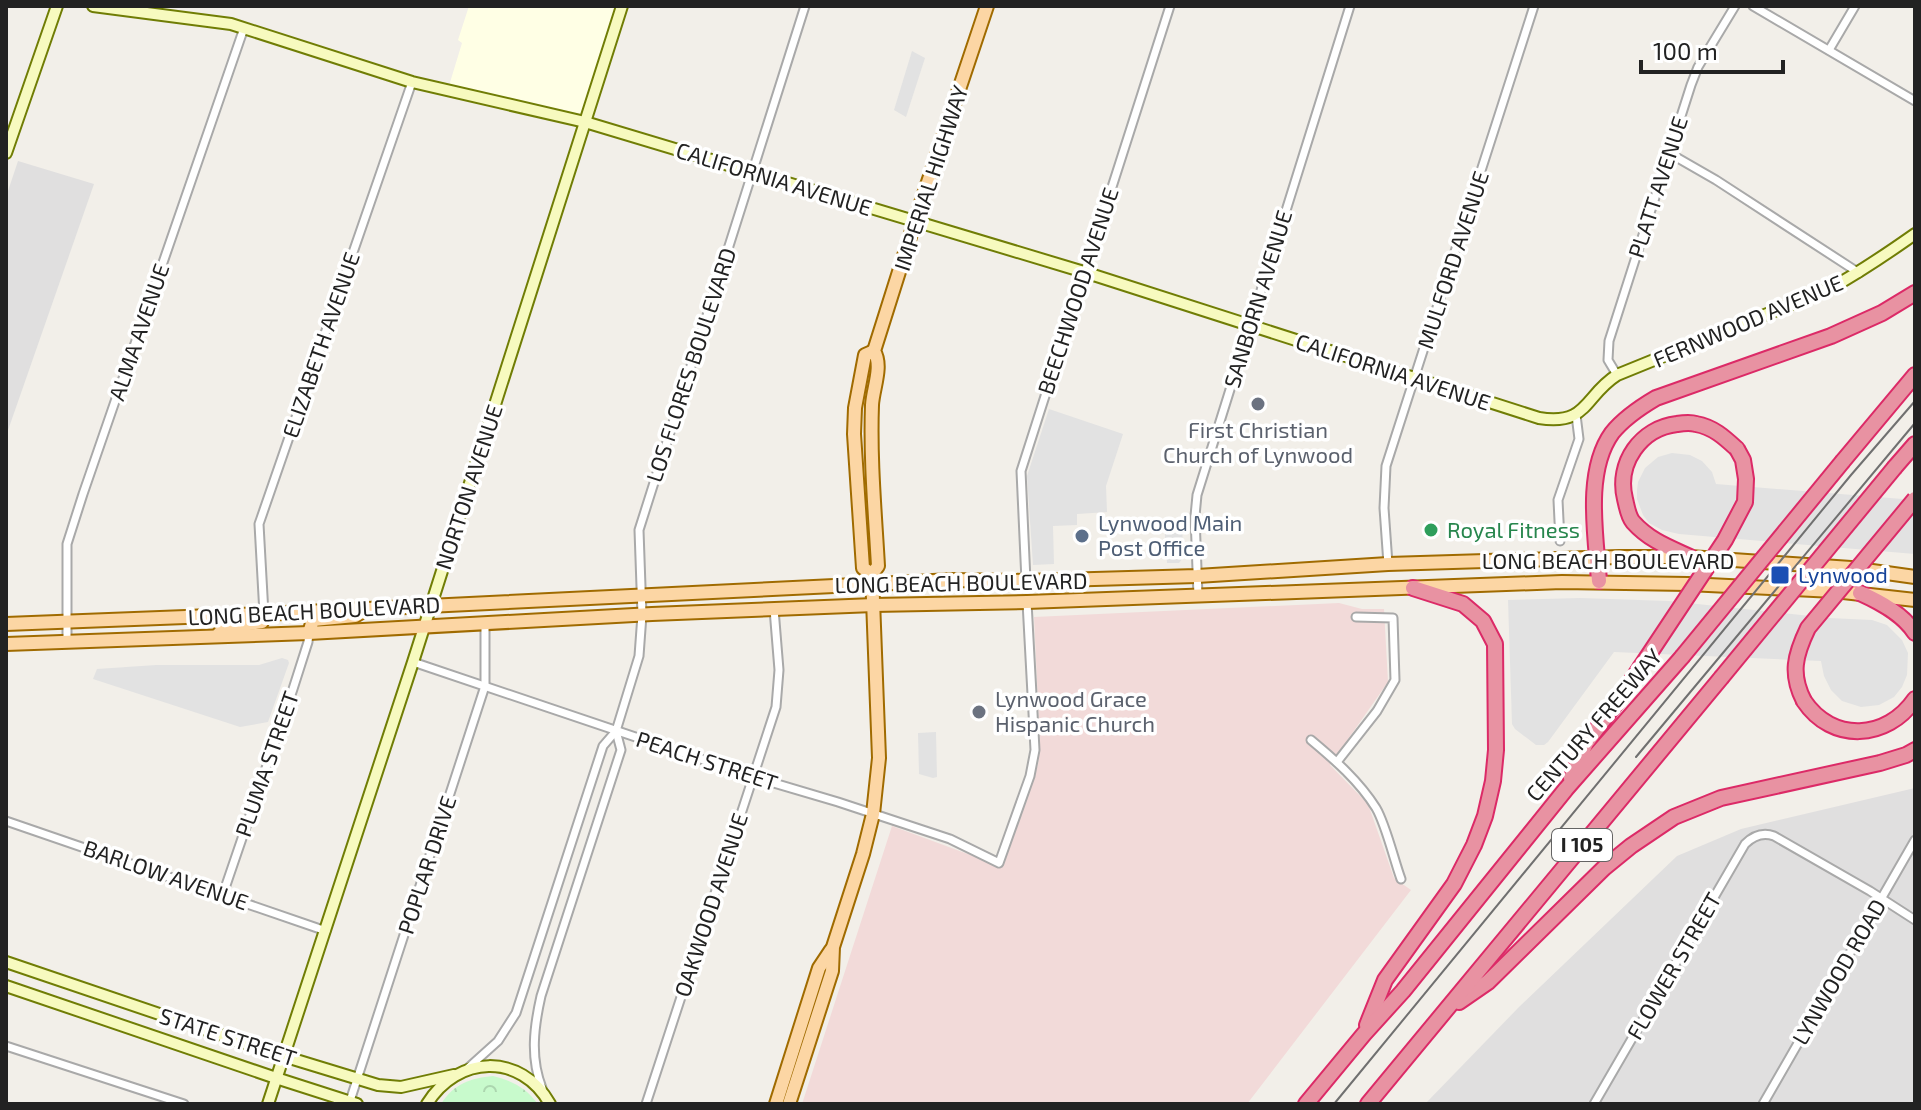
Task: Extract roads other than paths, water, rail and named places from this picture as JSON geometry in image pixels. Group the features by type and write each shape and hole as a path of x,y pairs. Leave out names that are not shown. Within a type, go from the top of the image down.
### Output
{"highway":[{"path":"1599,581 1595,481 1600,457 1611,434 1631,413 1656,398 1831,336 1882,313 1915,293"},
{"name":"CENTURY FREEWAY","path":"1306,1104 1441,945 1566,789 1682,657 1915,375"},
{"path":"1566,789 1586,743 1617,702 1725,540 1745,502 1746,479 1743,460 1737,449 1720,432 1693,423 1673,424 1656,429 1636,444 1627,460 1623,489 1630,519 1650,539 1690,557"},
{"name":"I 105","path":"1368,1104 1915,444"},
{"path":"1915,499 1808,628 1797,650 1795,670 1797,688 1813,714 1830,725 1853,732 1871,731 1891,723 1915,699"},
{"path":"1364,1034 1385,980 1454,884 1474,845 1493,781 1496,750 1495,644 1483,621 1463,604 1413,588"},
{"path":"1860,593 1875,599 1909,624 1915,633"},
{"path":"1445,1012 1488,982 1604,868 1674,817 1721,798 1880,763 1915,750"}],"main road":[{"name":"IMPERIAL HIGHWAY","path":"789,1104 832,971 833,947 863,854 873,814 879,758 874,605 872,579 863,568 855,408 865,355 874,351 987,6"},
{"name":"LONG BEACH BOULEVARD","path":"6,624 641,595 872,579 1026,581 1197,576 1388,564 1597,558 1690,557 1851,568 1915,577"},
{"name":"LONG BEACH BOULEVARD","path":"6,644 309,633 874,605 1599,581 1860,593 1915,600"},
{"path":"309,633 313,620 355,616 363,608"},
{"path":"217,636 228,627 262,622 264,614"},
{"name":"IMPERIAL HIGHWAY","path":"776,1104 819,968 833,947"}],"street":[{"path":"6,153 10,132 57,6"},
{"name":"CALIFORNIA AVENUE","path":"93,6 244,28 412,82 585,122 1084,272 1539,418 1553,421 1576,415"},
{"name":"NORTON AVENUE","path":"268,1104 425,626 622,6"},
{"name":"LOS FLORES BOULEVARD","path":"466,1069 498,1041 516,1013 603,746 616,731 639,656 642,615 639,530 805,6"},
{"name":"BEECHWOOD AVENUE","path":"1026,581 1021,471 1170,6"},
{"name":"SANBORN AVENUE","path":"1198,596 1197,495 1350,6"},
{"name":"MULFORD AVENUE","path":"1388,564 1384,508 1386,466 1534,6"},
{"name":"PLATT AVENUE","path":"1617,375 1608,360 1609,341 1669,153 1694,75 1735,6"},
{"path":"1753,6 1915,101"},
{"path":"1829,50 1855,6"},
{"name":"ALMA AVENUE","path":"67,643 67,544 244,28"},
{"name":"ELIZABETH AVENUE","path":"264,614 259,524 412,82"},
{"path":"1669,153 1859,273"},
{"name":"FERNWOOD AVENUE","path":"1617,375 1792,305 1859,273 1915,234"},
{"path":"1560,541 1558,500 1579,439 1576,415 1617,375"},
{"name":"PEACH STREET","path":"413,662 753,777 950,839 999,863 1030,776 1035,750 1027,602"},
{"name":"OAKWOOD AVENUE","path":"646,1104 776,707 779,670 774,609"},
{"path":"1337,762 1377,711 1395,679 1393,618 1356,617"},
{"name":"POPLAR DRIVE","path":"352,1103 485,686 485,623"},
{"name":"PLUMA STREET","path":"223,894 309,633"},
{"name":"LOS FLORES BOULEVARD","path":"547,1099 537,1077 536,1018 621,750 616,731"},
{"path":"1311,740 1358,784 1377,811 1401,879"},
{"name":"BARLOW AVENUE","path":"6,821 326,931"},
{"name":"FLOWER STREET","path":"1594,1104 1745,844 1759,834 1774,836 1881,899"},
{"name":"LYNWOOD ROAD","path":"1763,1104 1915,840"},
{"path":"1881,899 1915,920"},
{"name":"STATE STREET","path":"6,962 378,1085 401,1087 454,1075"},
{"path":"34,995 41,974"},
{"name":"STATE STREET","path":"6,986 352,1103"},
{"path":"6,1046 184,1104"},
{"path":"427,1104 439,1087 454,1075 488,1065 509,1069 529,1078 547,1099"}],"tram line":[{"path":"1334,1104 1915,401"},
{"path":"1636,757 1915,423"}],"place":[{"name":"First Christian Church of Lynwood","path":"1258,404"},
{"name":"Royal Fitness","path":"1431,530"},
{"name":"Lynwood Main Post Office","path":"1082,536"},
{"name":"Lynwood","path":"1780,575"},
{"name":"Lynwood Grace Hispanic Church","path":"979,712"}]}
